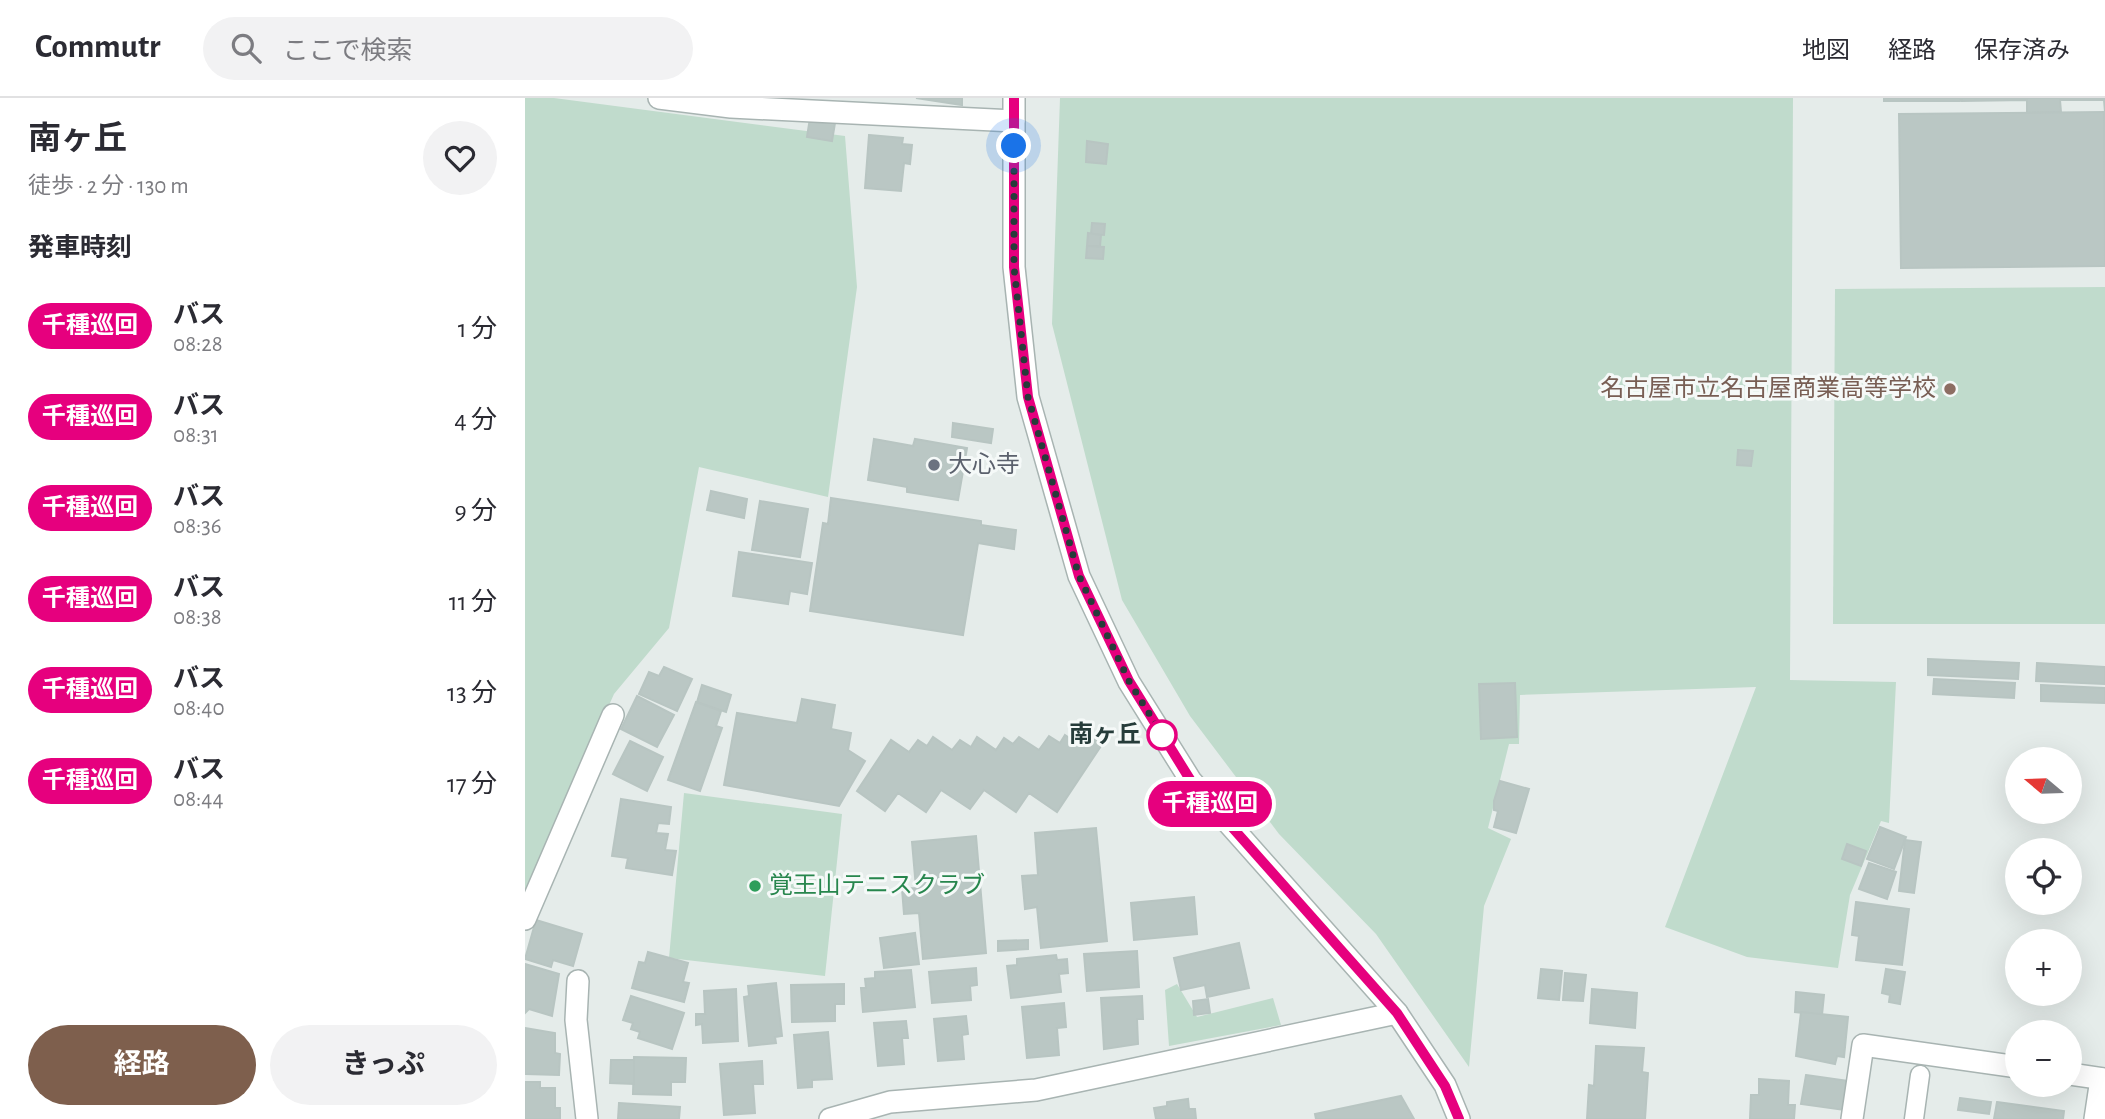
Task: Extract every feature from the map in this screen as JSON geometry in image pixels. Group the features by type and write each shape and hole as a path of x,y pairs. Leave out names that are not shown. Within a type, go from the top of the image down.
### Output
{"street":[{"path":"659,98 1014,121"},
{"path":"1014,98 1014,267 1028,397 1079,576 1129,681 1191,781 1397,1013 1445,1086 1459,1119"},
{"path":"525,919 613,715"},
{"path":"578,981 576,1020 587,1119"},
{"path":"830,1119 890,1102 1036,1090 1397,1013"},
{"path":"1852,1119 1863,1045 2005,1065"},
{"path":"2082,1076 2103,1079 2095,1119"}],"lane":[{"path":"1914,1119 1920,1075"}],"green space":[{"path":"525,98 554,98 845,136 857,287 828,497 699,467 669,628 614,694 525,893"},
{"path":"1060,98 1793,98 1790,680 1896,682 1889,823 1881,821 1850,895 1838,968 1747,957 1665,927 1756,687 1520,695 1519,744 1509,744 1488,828 1511,839 1484,906 1469,1067 1376,934 1279,834 1190,716 1122,600 1052,324"},
{"path":"2105,287 2105,624 1833,624 1835,289"},
{"name":"覚王山テニスクラブ","path":"684,793 842,814 825,976 669,958"},
{"path":"1177,984 1197,1017 1273,998 1281,1025 1169,1046 1165,990"}],"building":[{"path":"916,98 962,98 962,105"},
{"path":"1884,98 1961,98 1960,101 1884,101"},
{"path":"1962,98 2105,98 2105,112 2104,100 2060,100 2061,112 2027,113 2027,100 1962,101"},
{"path":"2104,112 2105,266 1901,268 1899,114"},
{"path":"810,118 835,123 832,141 807,137"},
{"path":"869,135 903,138 902,144 912,145 910,164 904,163 901,191 865,188"},
{"path":"1087,141 1108,144 1106,164 1086,162"},
{"path":"1092,223 1105,224 1104,235 1091,234"},
{"path":"1088,233 1101,235 1100,246 1087,246"},
{"path":"1087,246 1104,247 1103,259 1086,258"},
{"path":"953,423 993,429 991,443 952,437"},
{"path":"874,439 913,446 915,439 967,448 958,500 907,492 907,487 868,480"},
{"path":"1738,450 1753,451 1751,466 1737,465"},
{"path":"711,491 747,499 744,518 707,510"},
{"path":"831,498 981,521 981,525 1016,530 1014,549 978,543 963,635 810,611 823,523 828,524"},
{"path":"760,501 808,509 800,557 752,550"},
{"path":"739,552 812,563 807,594 790,591 788,604 733,596"},
{"path":"1928,659 2019,663 2018,679 1928,675"},
{"path":"2037,663 2105,667 2105,684 2036,681"},
{"path":"664,667 692,679 677,711 639,694 649,672 659,676"},
{"path":"1934,679 2015,683 2014,698 1933,694"},
{"path":"1515,683 1517,737 1481,739 1479,684"},
{"path":"702,685 731,695 726,712 697,702"},
{"path":"2041,685 2105,688 2105,703 2041,701"},
{"path":"637,696 674,715 657,747 621,729"},
{"path":"802,699 835,705 831,729 851,733 848,750 865,761 839,806 724,785 737,713 797,723"},
{"path":"696,702 721,711 716,726 722,728 700,791 668,780"},
{"path":"1065,735 1084,748 1092,735 1103,743 1057,812 1029,793 1016,812 984,790 970,809 941,790 926,812 898,793 885,811 857,791 891,740 909,752 918,740 927,746 933,737 952,750 960,740 971,747 977,737 996,750 1004,738 1013,744 1019,737 1039,750 1049,736 1060,743"},
{"path":"630,741 663,757 647,791 613,774"},
{"path":"1500,781 1529,789 1516,833 1494,827 1498,811 1494,810 1494,801"},
{"path":"621,799 671,807 669,824 658,823 656,833 668,834 665,850 676,851 672,875 626,868 628,858 612,856"},
{"path":"1880,827 1906,837 1894,869 1867,859"},
{"path":"1096,828 1107,941 1041,948 1037,907 1025,909 1022,876 1038,875 1035,833"},
{"path":"976,836 986,953 923,959 919,913 904,914 902,889 916,888 912,842"},
{"path":"1905,840 1921,842 1914,893 1899,891"},
{"path":"1847,844 1866,851 1861,866 1842,859"},
{"path":"1869,863 1896,872 1887,899 1859,889"},
{"path":"1194,897 1197,934 1134,940 1131,903"},
{"path":"1856,902 1909,909 1902,965 1856,960 1859,936 1852,935"},
{"path":"536,920 582,934 573,966 553,960 551,967 525,959"},
{"path":"915,933 919,964 884,968 880,938"},
{"path":"1028,940 1028,949 998,951 998,941"},
{"path":"1239,943 1249,988 1207,997 1205,985 1181,990 1174,958"},
{"path":"1137,951 1139,987 1087,991 1084,954"},
{"path":"648,952 688,963 683,982 689,983 684,1002 632,988 639,962 645,963"},
{"path":"1056,955 1057,960 1067,959 1068,973 1059,974 1061,992 1011,998 1007,966 1017,965 1017,959"},
{"path":"525,964 559,974 552,1016 529,1009 525,1013"},
{"path":"976,968 977,985 970,986 971,1000 932,1003 929,972"},
{"path":"1541,969 1562,971 1559,1000 1538,998"},
{"path":"1886,969 1905,972 1900,1004 1889,1002 1890,995 1882,993"},
{"path":"911,970 915,1007 863,1012 861,988 866,988 865,979 875,978 875,972"},
{"path":"1565,973 1586,975 1583,1001 1563,1000"},
{"path":"776,983 782,1036 775,1037 776,1043 749,1046 744,997 749,996 748,986"},
{"path":"844,984 844,1004 835,1004 835,1021 792,1022 791,985"},
{"path":"736,989 738,1041 703,1043 702,1024 696,1025 696,1014 705,1014 704,991"},
{"path":"1592,989 1637,993 1635,1028 1590,1023"},
{"path":"1796,992 1824,995 1822,1015 1795,1012"},
{"path":"631,996 684,1013 672,1049 638,1038 640,1032 631,1029 633,1023 623,1020"},
{"path":"1142,996 1143,1019 1137,1019 1138,1044 1104,1049 1101,998"},
{"path":"1208,999 1210,1013 1194,1015 1193,1001"},
{"path":"1064,1003 1066,1027 1057,1028 1059,1055 1027,1058 1022,1007"},
{"path":"1801,1012 1848,1017 1844,1057 1837,1056 1835,1064 1796,1056"},
{"path":"966,1016 968,1034 962,1035 964,1059 938,1061 934,1019"},
{"path":"906,1021 908,1038 902,1038 904,1064 878,1066 874,1023"},
{"path":"525,1028 555,1033 555,1053 560,1054 559,1075 525,1074"},
{"path":"828,1032 832,1079 812,1080 812,1087 798,1088 794,1035"},
{"path":"1596,1046 1644,1048 1642,1072 1648,1073 1645,1119 1587,1119 1589,1085 1594,1086"},
{"path":"634,1057 686,1058 685,1082 671,1082 671,1095 633,1094"},
{"path":"611,1060 634,1060 634,1084 610,1083"},
{"path":"762,1061 763,1084 753,1084 755,1113 724,1115 720,1064"},
{"path":"1806,1075 1849,1081 1844,1110 1801,1104"},
{"path":"1759,1079 1789,1081 1788,1105 1795,1105 1794,1119 1750,1119 1751,1095 1759,1095"},
{"path":"525,1082 540,1082 540,1088 555,1088 555,1108 560,1108 560,1119 525,1119"},
{"path":"1401,1096 1414,1119 1316,1119 1315,1114"},
{"path":"1960,1098 1991,1102 1989,1114 1958,1110"},
{"path":"1188,1099 1189,1109 1195,1109 1196,1119 1156,1119 1154,1108 1167,1106 1167,1102"},
{"path":"1997,1102 2064,1111 2063,1119 1994,1119"},
{"path":"619,1103 680,1107 679,1119 618,1119"}],"bus line":[{"name":"千種巡回","path":"1014,98 1014,267 1028,397 1079,576 1129,681 1191,781 1397,1013 1445,1086 1459,1119"}],"place":[{"name":"名古屋市立名古屋商業高等学校","path":"1950,389"},
{"name":"大心寺","path":"934,465"},
{"name":"南ヶ丘","path":"1162,735"},
{"name":"覚王山テニスクラブ","path":"755,886"}],"route":[{"path":"1014,146 1014,267 1028,397 1079,576 1129,681 1166,741 1162,735"}]}
